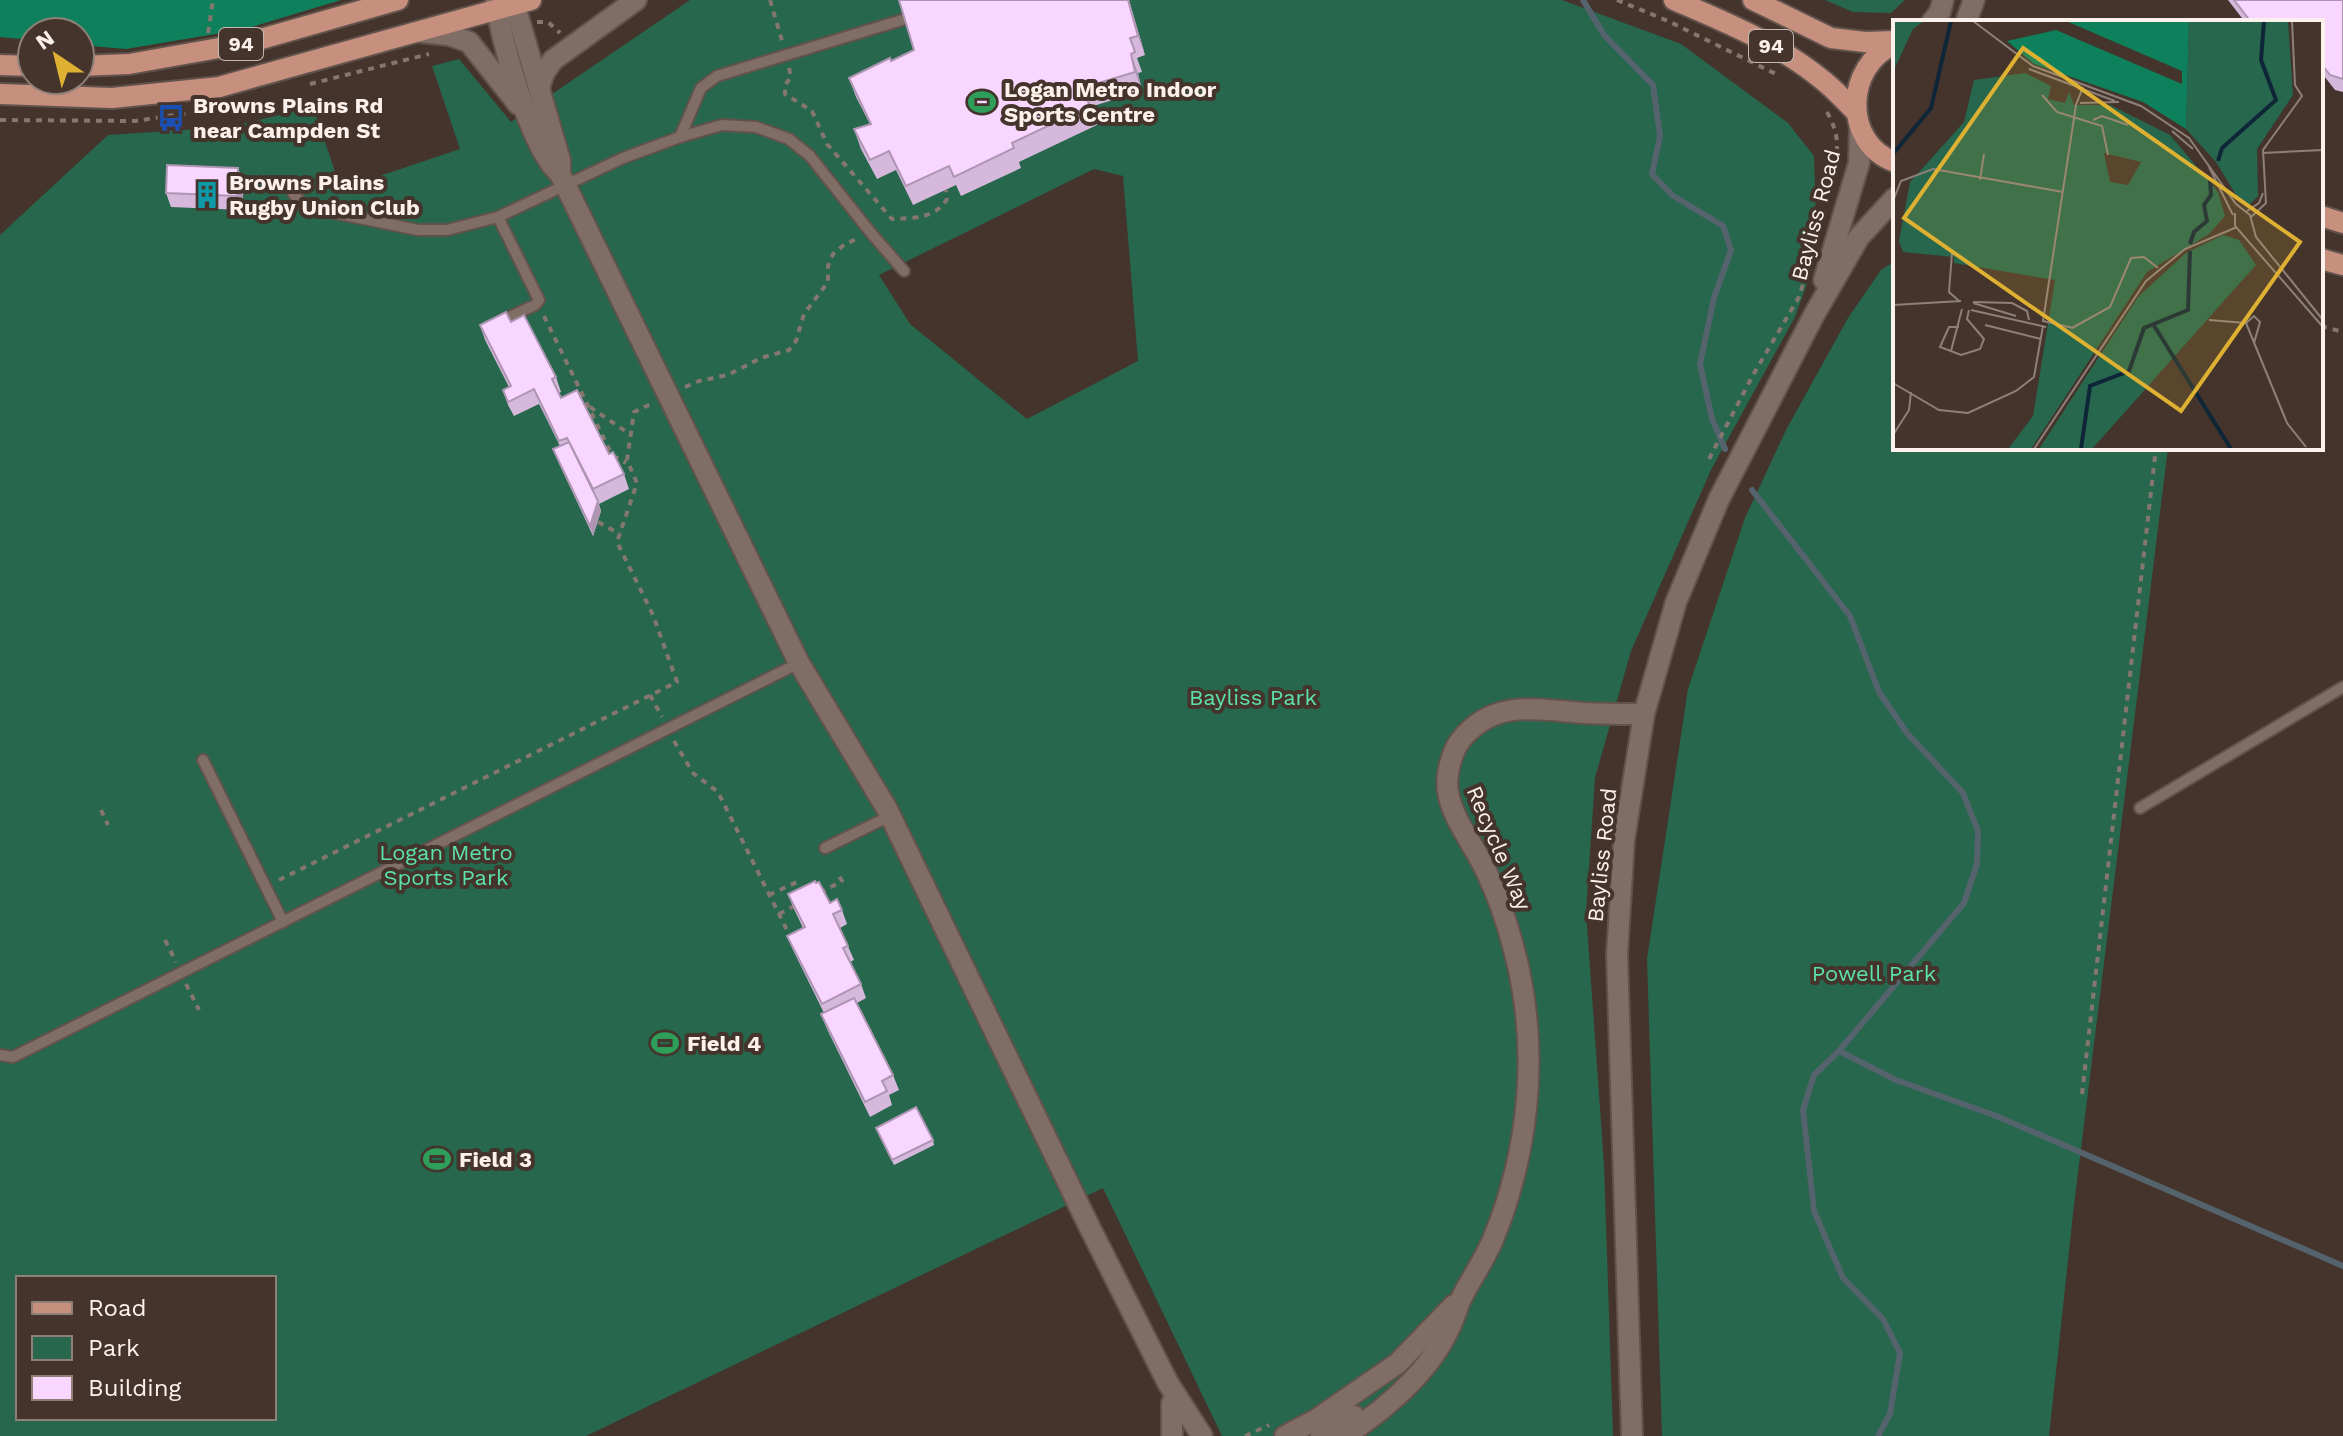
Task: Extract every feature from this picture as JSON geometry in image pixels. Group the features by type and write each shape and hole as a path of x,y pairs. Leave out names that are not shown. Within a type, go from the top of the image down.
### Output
{"main road":[{"name":"94","path":"96,65 129,64 247,43 398,0"},
{"name":"94","path":"1674,0 1732,24 1798,61 1827,83 1858,120 1871,146 1893,161"},
{"name":"94","path":"1753,0 1831,38 1893,42"},
{"name":"94","path":"0,94 112,98 219,87 420,32 510,3"},
{"name":"94","path":"1858,120 1856,93 1862,75 1872,59 1893,43"},
{"path":"2323,217 2343,223"},
{"path":"2323,260 2343,265"}],"street":[{"path":"539,88 547,66 636,0"},
{"path":"1934,20 1943,0"},
{"path":"1967,20 1974,0"},
{"path":"510,3 521,27 560,160 563,180"},
{"path":"510,3 525,114"},
{"path":"420,32 449,35 469,42 525,114 550,166 563,180 799,663 890,816 1170,1393 1185,1436"},
{"name":"Bayliss Road","path":"1814,315 1859,163 1858,120"},
{"name":"Bayliss Road","path":"1632,1436 1617,955 1624,840 1644,714 1676,602 1719,499 1814,315 1859,237 1893,200"},
{"name":"Recycle Way","path":"1345,1436 1401,1393 1433,1357 1449,1330 1460,1300 1493,1239 1515,1177 1525,1129 1528,1068 1519,970 1500,902 1449,800 1446,783 1450,762 1462,737 1486,717 1518,708 1644,714"},
{"name":"Recycle Way","path":"1285,1436 1317,1419 1398,1363 1460,1300"},
{"path":"1170,1393 1172,1436"},
{"path":"1170,1393 1202,1436"},
{"path":"1321,1436 1401,1393"}],"lane":[{"path":"680,137 701,88 717,76 902,20"},
{"path":"293,193 302,204 315,209 418,230 447,230 498,217 563,180 680,137 722,125 756,127 789,139 810,156 904,271"},
{"path":"487,328 539,300 498,217"},
{"path":"0,1055 13,1057 799,663"},
{"path":"2140,808 2343,687"},
{"path":"203,760 283,922"},
{"path":"825,848 890,816"}],"path":[{"path":"205,51 213,0"},
{"path":"770,0 791,77 785,85 785,94 812,111 827,144 892,219 919,218 936,212 947,199 946,190"},
{"path":"1617,0 1668,21 1786,79"},
{"path":"521,27 548,22 571,46"},
{"path":"302,86 435,52"},
{"path":"1825,108 1837,131 1834,174"},
{"path":"0,120 135,121 213,109"},
{"path":"679,390 699,381 728,375 761,358 789,350 796,341 804,314 828,282 828,266 833,254 845,244 860,238"},
{"path":"1709,459 1799,297 1804,281"},
{"path":"537,302 612,455 628,464"},
{"path":"2323,327 2343,332"},
{"path":"266,887 677,682 653,615 617,542 637,483 627,460 634,412 657,401"},
{"path":"588,406 631,435"},
{"path":"2082,1094 2156,450"},
{"path":"598,522 620,534"},
{"path":"650,695 662,717"},
{"path":"674,741 693,773 718,792 796,948"},
{"path":"101,810 108,825"},
{"path":"817,894 842,881 837,872"},
{"path":"769,895 797,882"},
{"path":"779,914 804,901"},
{"path":"165,940 177,964"},
{"path":"186,984 199,1010"}],"green space":[{"path":"0,0 341,0 245,29 126,49 96,46 96,16 16,16 16,38 0,37"},
{"path":"690,0 1562,0 1681,44 1788,123 1814,156 1817,256 1795,317 1711,470 1631,651 1595,778 1586,912 1604,1165 1613,1436 1222,1436 1103,1188 586,1436 0,1436 0,235 108,135 228,127 313,107 341,189 460,149 432,66 459,59 511,122","holes":["1094,169 1123,176 1138,361 1027,419 910,324 879,275"]},
{"path":"1825,0 1905,0 1891,13 1853,12"},
{"name":"Powell Park","path":"1893,262 1893,450 2168,450 2074,1205 2049,1436 1662,1436 1647,959 1688,689 1745,518 1786,430 1848,318 1881,270"}],"building":[{"name":"Logan Metro Indoor Sports Centre","path":"899,0 1128,0 1138,36 1130,38 1135,52 1131,54 1135,72 1082,88 1090,106 1012,143 1014,148 954,177 949,166 906,186 889,151 870,160 854,129 871,124 849,78 914,50"},
{"path":"2234,0 2343,0 2343,79 2330,75 2323,66 2323,20 2249,20"},
{"path":"167,165 238,168 237,196 166,193"},
{"path":"506,312 511,322 524,315 556,377 552,379 561,398 577,390 609,454 613,452 624,474 593,489 567,438 559,441 534,389 508,402 503,390 511,386 480,325"},
{"path":"569,442 598,501 590,526 553,449"},
{"path":"819,882 830,903 837,899 842,910 833,914 848,946 843,948 861,984 822,1004 787,936 805,927 788,894"},
{"path":"854,998 893,1075 882,1081 887,1091 865,1102 821,1014"},
{"path":"916,1107 933,1140 892,1160 876,1128"}],"waterway":[{"path":"1583,0 1604,35 1653,85 1660,136 1652,174 1672,195 1723,226 1731,250 1714,298 1700,364 1712,419 1725,449"},
{"path":"1752,490 1850,616 1879,692 1907,733 1963,793 1978,831 1977,864 1964,903 1839,1051 1814,1075 1803,1110 1814,1211 1843,1278 1883,1319 1900,1353 1890,1414 1878,1436"},
{"path":"1839,1051 1896,1080 1999,1117 2343,1266"}],"place":[{"name":"Logan Metro Indoor Sports Centre","path":"982,102"},
{"name":"Browns Plains Rd near Campden St","path":"171,118"},
{"name":"Browns Plains Rugby Union Club","path":"207,195"},
{"name":"Field 4","path":"665,1043"},
{"name":"Field 3","path":"437,1159"}],"park label":[{"name":"Bayliss Park","path":"1253,697"},
{"name":"Logan Metro Sports Park","path":"446,864"}]}
